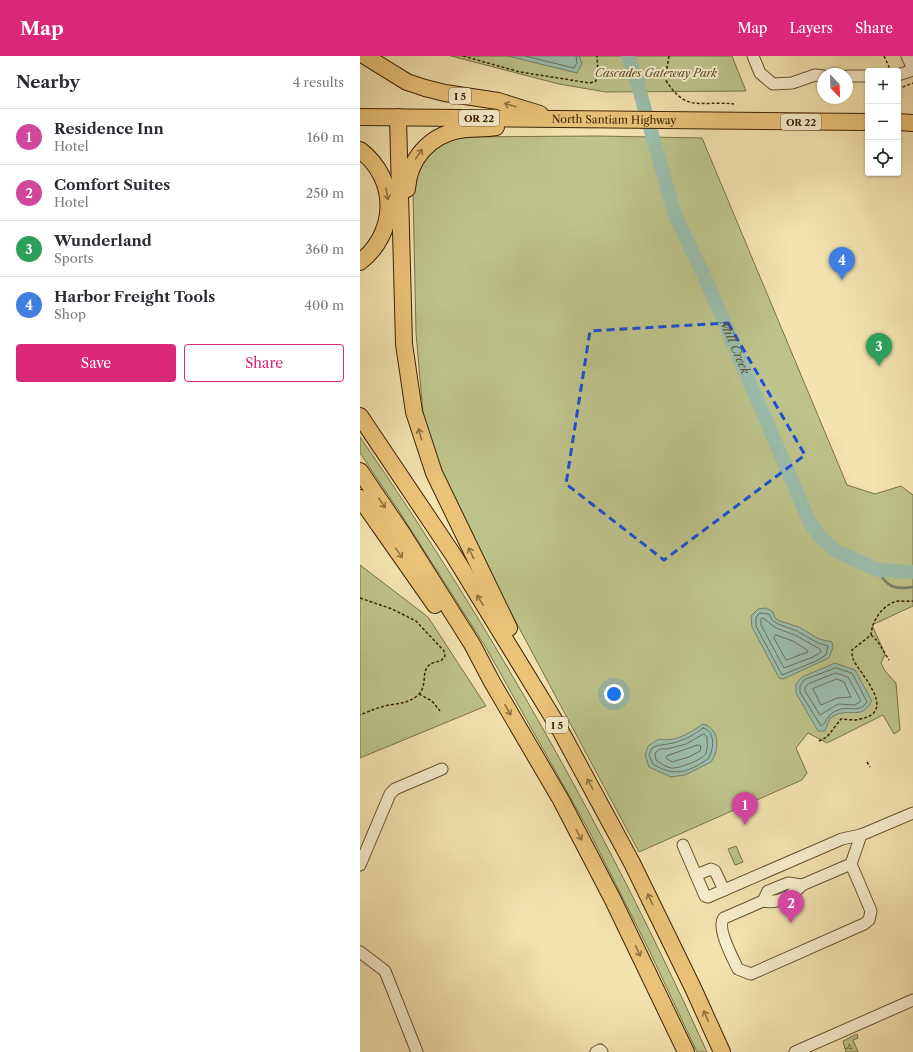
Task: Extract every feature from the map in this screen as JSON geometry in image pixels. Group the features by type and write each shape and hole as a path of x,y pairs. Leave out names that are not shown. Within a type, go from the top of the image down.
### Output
{"highway":[{"name":"I 5","path":"365,56 407,82 425,88 498,102 560,120"},
{"name":"North Santiam Highway","path":"360,117 865,122"},
{"path":"398,117 404,344 414,412 434,473 453,517 558,726"},
{"path":"404,344 410,322 407,188 410,168 418,155 423,148 438,138 460,130 560,120"},
{"path":"901,122 913,123"},
{"path":"360,150 374,164 383,178 388,194 389,210 387,223 379,242 360,262"},
{"name":"I 5","path":"360,416 454,556 558,726 632,863 693,988 722,1052"},
{"path":"360,471 434,583 472,644 580,837 644,963 686,1052"},
{"path":"360,498 465,649 492,682"}],"street":[{"path":"753,56 760,73 773,84 792,83 817,75"},
{"path":"901,74 913,70 907,56"},
{"path":"853,76 865,76"},
{"path":"360,865 390,794 395,790 442,769"},
{"path":"683,845 705,896 708,897 842,839 861,835 913,813"},
{"path":"851,864 802,885 788,883 768,891 762,901 721,920 721,928 738,969 742,972 750,974 864,924 869,920 871,911 851,864 861,835"},
{"path":"696,876 711,869 715,871 724,890"},
{"path":"360,952 385,971 417,1052"},
{"path":"795,1052 913,1000"},
{"path":"596,1052 600,1050 602,1052"}],"path":[{"path":"463,56 520,72 552,75 590,83 596,81 598,73 597,56"},
{"path":"670,56 665,79 675,94 690,104 722,102 734,104"},
{"path":"884,56 889,68"},
{"path":"901,88 913,83"},
{"path":"360,598 392,608 416,621 444,651 445,656 441,661 432,662 427,667 423,686 419,694 407,702 389,705 360,715"},
{"path":"818,740 828,737 841,719 859,720 869,716 874,710 877,701 867,680 852,659 852,650 871,635 872,625 879,614 888,606 896,602 913,601"},
{"path":"871,635 879,642 883,653 889,660"},
{"path":"419,694 432,701 440,711"},
{"path":"867,762 870,767"}],"highlighted area":[{"path":"728,323 805,455 664,560 566,484 590,331"}],"green space":[{"name":"Cascades Gateway Park","path":"451,56 732,56 746,91 606,92 559,84"},
{"path":"598,136 702,138 847,485 875,494 901,486 913,495 913,606 872,625 885,654 881,663 885,671 896,683 900,730 894,734 883,715 827,743 808,733 796,748 807,773 802,780 639,852 479,553 445,480 431,445 423,413 416,333 413,192 422,160 453,137"},
{"path":"360,437 410,511 457,585 503,660 547,737 590,814 630,892 707,1052 697,1052 649,950 588,829 485,646 399,511 360,453"},
{"path":"360,565 428,617 486,706 360,758"},
{"path":"736,846 743,862 735,865 728,849"},
{"path":"857,1034 858,1038 853,1040 858,1052 846,1052 845,1049 843,1041"}],"water":[{"path":"508,56 579,56 582,63 577,73"},
{"path":"766,608 773,612 775,618 780,621 799,627 819,639 832,642 833,647 829,658 783,679 779,678 752,627 751,616 758,609"},
{"path":"835,663 855,670 872,701 862,711 855,713 840,713 830,718 825,731 818,731 796,693 796,684 802,677"},
{"path":"703,724 713,730 717,740 716,751 711,762 685,775 671,777 649,767 645,755 648,746 659,739 665,740 682,736"}],"waterway":[{"name":"Mill Creek","path":"628,56 637,82 675,215 706,280 810,523 820,537 836,551 878,570 913,572"},
{"path":"878,570 884,580 892,586 901,588 913,587"}],"place":[{"name":"Harbor Freight Tools","path":"842,280"},
{"name":"Wunderland","path":"879,366"},
{"name":"Residence Inn","path":"745,825"},
{"name":"Comfort Suites","path":"791,923"}]}
